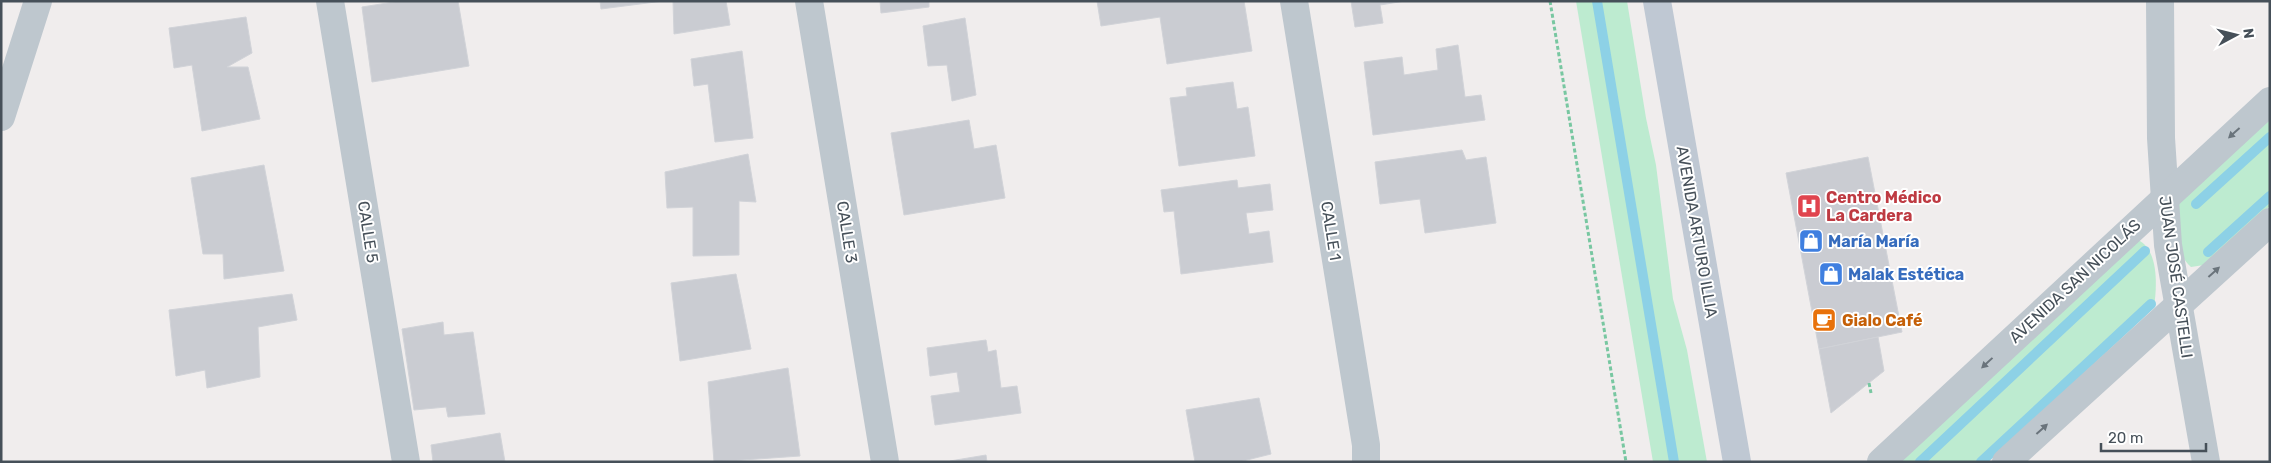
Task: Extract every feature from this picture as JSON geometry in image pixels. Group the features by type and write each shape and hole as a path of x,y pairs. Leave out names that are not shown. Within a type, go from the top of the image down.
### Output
{"main road":[{"name":"AVENIDA ARTURO ILLIA","path":"1657,1 1737,462"}],"street":[{"path":"1,116 38,1"},
{"name":"CALLE 5","path":"330,1 406,462"},
{"name":"CALLE 3","path":"809,1 884,462"},
{"name":"CALLE 1","path":"1294,1 1366,445 1366,462"},
{"name":"JUAN JOSÉ CASTELLI","path":"2160,1 2163,198 2168,245 2206,462"},
{"name":"AVENIDA SAN NICOLÁS","path":"1881,462 2270,100"},
{"path":"2006,462 2270,222"}],"path":[{"path":"1550,1 1626,462"},
{"path":"1869,383 1871,394"}],"green space":[{"path":"1576,1 1627,1 1646,118 1656,165 1673,299 1687,350 1707,462 1653,462"},
{"path":"2270,116 2270,206 2204,265 2191,267 2185,260 2178,245 2179,201"},
{"path":"2138,240 2145,245 2153,260 2156,280 2154,307 1987,462 1892,462"}],"building":[{"path":"400,1 458,1 469,66 372,82 362,7"},
{"path":"600,1 663,1 601,9"},
{"path":"673,1 726,1 730,25 674,34"},
{"path":"880,1 929,1 929,7 881,13"},
{"path":"1097,1 1244,1 1252,51 1167,64 1160,17 1101,26"},
{"path":"1351,1 1405,1 1380,5 1383,23 1355,27"},
{"path":"246,17 252,53 227,67 248,67 260,119 202,131 192,65 174,68 169,28"},
{"path":"965,18 976,95 952,101 947,65 928,66 923,26"},
{"path":"1458,45 1465,97 1481,95 1485,120 1373,135 1364,62 1402,57 1404,75 1438,70 1436,49"},
{"path":"742,51 753,138 715,142 708,84 694,86 691,59"},
{"path":"1233,82 1237,109 1248,107 1255,156 1179,166 1170,98 1187,96 1186,88"},
{"path":"969,120 974,149 996,145 1005,198 904,215 891,133"},
{"path":"1462,150 1466,160 1486,157 1496,223 1425,233 1420,199 1380,204 1375,162"},
{"path":"748,154 756,202 739,201 739,255 693,256 693,207 667,208 665,172"},
{"path":"1868,157 1902,332 1819,349 1786,173"},
{"path":"264,165 284,271 224,279 223,254 203,254 191,178"},
{"path":"1237,180 1238,188 1270,184 1273,210 1246,213 1249,234 1269,231 1273,262 1181,274 1174,211 1164,212 1161,190"},
{"path":"736,274 751,349 680,361 671,283"},
{"path":"292,294 297,320 258,327 260,377 207,388 205,370 176,376 169,310"},
{"path":"443,322 444,335 473,332 485,414 448,417 446,407 414,410 402,329"},
{"path":"1878,337 1884,371 1831,413 1819,349"},
{"path":"986,340 988,352 996,350 1001,388 1017,386 1021,413 935,425 931,396 960,392 957,372 930,376 927,348"},
{"path":"788,368 800,456 714,462 708,382"},
{"path":"1259,398 1271,454 1239,462 1195,462 1186,410"},
{"path":"500,433 505,462 433,462 431,445"},
{"path":"986,455 987,462 950,462 950,461"}],"waterway":[{"path":"1597,1 1674,462"},
{"path":"2196,204 2270,137"},
{"path":"2208,252 2270,196"},
{"path":"1920,462 2145,251"},
{"path":"1981,462 2151,304"}],"place":[{"name":"Centro Médico La Cardera","path":"1809,206"},
{"name":"María María","path":"1811,241"},
{"name":"Malak Estética","path":"1831,274"},
{"name":"Gialo Café","path":"1824,320"}]}
